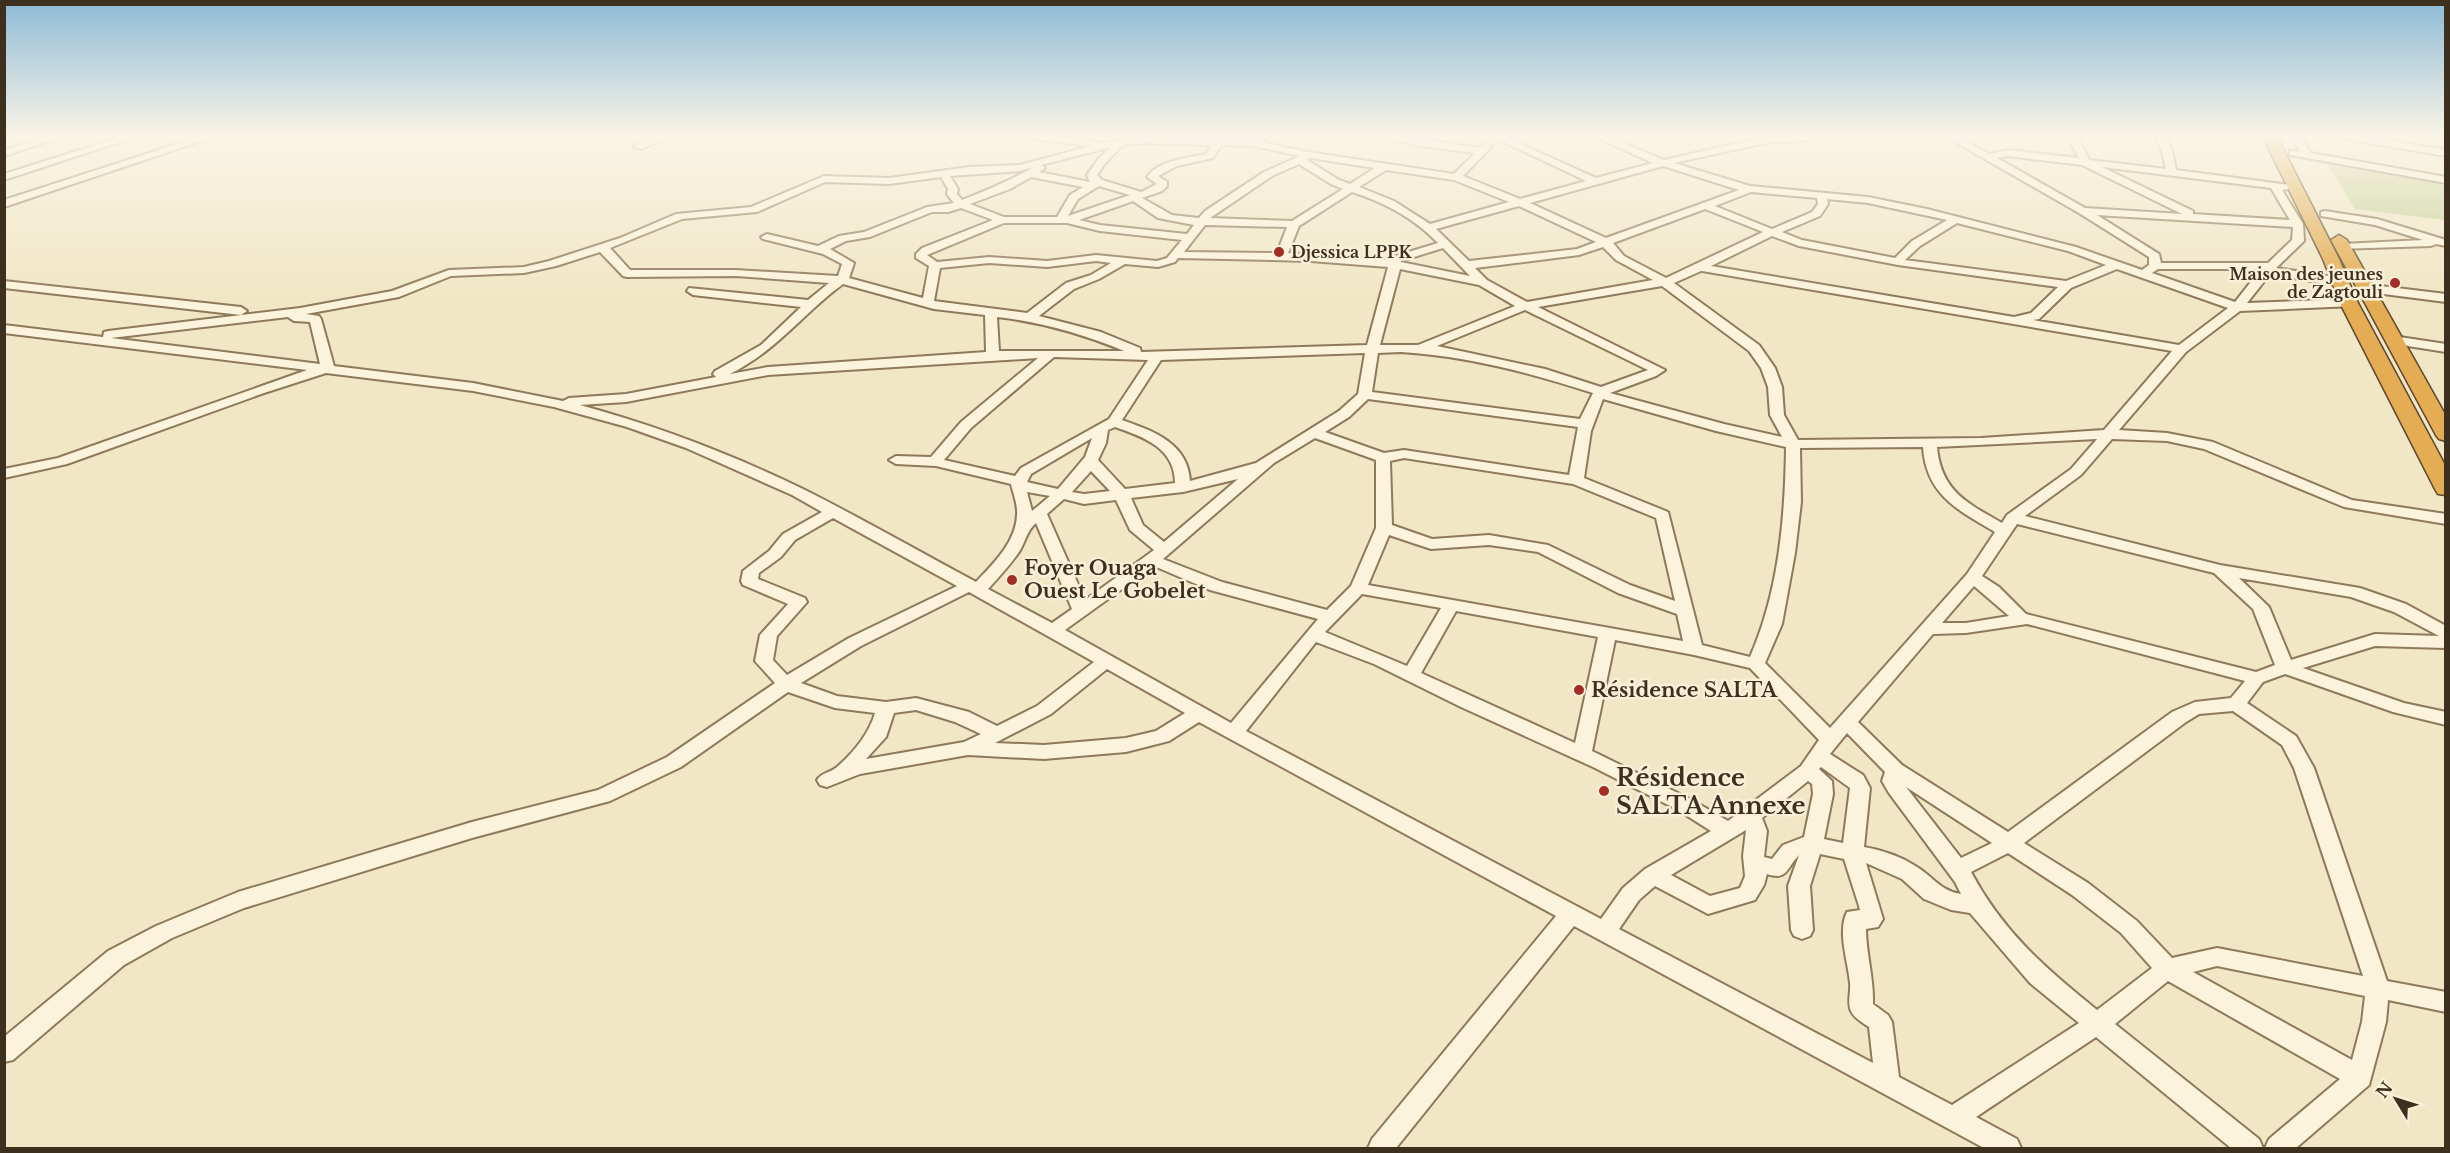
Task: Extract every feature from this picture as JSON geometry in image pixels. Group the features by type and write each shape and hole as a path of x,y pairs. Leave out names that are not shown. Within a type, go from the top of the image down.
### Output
{"highway":[{"path":"2296,189 2331,259 2349,303 2445,489"},
{"path":"2315,189 2342,247 2445,435"}],"street":[{"path":"4,204 50,189"},
{"path":"85,339 272,315 395,294 449,273 524,270 603,248 680,216 753,210 802,189"},
{"path":"953,189 952,194 960,204 1003,220 1063,220 1100,228 1188,237"},
{"path":"820,250 843,238 866,235 931,209 945,210 1001,189"},
{"path":"1063,220 1074,197 1083,189"},
{"path":"1117,189 1137,196 1147,209 1168,218 1200,222 1294,224 1350,189"},
{"path":"1063,220 1158,189"},
{"path":"1003,220 921,253 920,256 923,260 935,265 989,260 1047,264 1096,258 1158,264 1171,260 1209,213 1246,189"},
{"path":"1353,189 1389,202 1430,227 1483,282 1525,306 1658,370 1601,393 1586,424 1576,480"},
{"path":"1484,189 1605,242 1620,258 1662,281 1730,328 1754,348 1768,368 1775,387 1777,415 1792,444 1793,502 1787,554 1773,624 1756,664"},
{"path":"1430,227 1565,189"},
{"path":"1579,252 1750,189 1868,200 1956,219 2072,249 2237,307 2349,303"},
{"path":"2046,189 2155,256 2155,266"},
{"path":"2140,189 2198,217"},
{"path":"1605,931 1631,894 1653,875 1749,816 1814,764 1830,739 1848,722 1973,577 2008,524 2076,472 2181,349 2237,307 2269,268 2298,241 2298,224 2278,189"},
{"path":"1420,348 1525,306 1673,280 1679,275 1702,268 1770,233 1799,223 1816,214 1822,204 1821,195"},
{"path":"1706,206 1799,243 1898,262 2067,285"},
{"path":"2083,210 2298,224"},
{"path":"2325,214 2384,224 2445,243"},
{"path":"1898,262 1911,247 1956,219"},
{"path":"1281,256 1294,224"},
{"path":"706,381 742,362 773,341 811,304 843,280 848,263 820,250 767,237"},
{"path":"2342,247 2445,243"},
{"path":"896,460 936,462 1084,499 1183,487 1236,475 1269,460 1315,433 1344,414 1365,395 1376,328 1389,289 1393,264 1396,259 1445,244"},
{"path":"603,248 627,274 736,273 843,280 928,303 1030,317 1097,335 1153,356"},
{"path":"1467,265 1579,252 1620,258"},
{"path":"1175,255 1281,256 1393,264 1483,282"},
{"path":"1030,317 1070,286 1095,277 1122,261"},
{"path":"928,303 935,265"},
{"path":"2004,320 2035,316 2067,285 2096,275 2115,265"},
{"path":"2141,274 2155,266 2269,268 2340,282"},
{"path":"1702,268 2181,349"},
{"path":"4,284 315,319 328,368"},
{"path":"2364,288 2445,297"},
{"path":"693,291 811,304"},
{"path":"991,313 993,355"},
{"path":"4,329 473,387 556,403 632,424 691,445 747,468 832,512 1053,631 1234,733 2008,1149"},
{"path":"2393,340 2445,348"},
{"path":"556,403 626,398 768,371 993,355 1077,353 1153,356 1420,348 1545,373 1601,393 1721,428 1792,444 1981,442 2107,434 2168,437 2196,442 2349,504 2445,519"},
{"path":"936,462 940,453 966,425 1050,354"},
{"path":"1024,525 1062,495 1090,461 1108,426 1153,356"},
{"path":"4,474 62,461 328,368"},
{"path":"1365,395 1586,424"},
{"path":"4,1052 116,958 164,932 238,901 472,830 603,796 637,782 674,762 786,684 855,642 973,588 1006,560 1024,525 1026,514 1018,483 1026,471 1089,434 1108,426 1146,433 1166,446 1181,466 1183,487"},
{"path":"1315,433 1383,458 1404,454 1576,480 1663,515 1694,649"},
{"path":"1930,443 1935,476 1948,497 2008,524 2220,570 2354,592 2400,608 2445,633"},
{"path":"1234,733 1312,634 1358,588 1384,528 1383,458"},
{"path":"1053,631 1158,555 1269,460"},
{"path":"1090,461 1122,495 1136,527 1158,555 1216,586 1329,616"},
{"path":"832,512 789,537 775,554 752,571 749,581 799,603 770,635 764,661 786,684 835,702 886,708 916,704 962,717 998,734"},
{"path":"1039,513 1081,611"},
{"path":"1384,528 1431,544 1489,540 1542,548 1624,589 1685,611"},
{"path":"2220,570 2261,607 2285,668 2400,708 2445,719"},
{"path":"1973,577 1993,591 2022,619"},
{"path":"1358,588 1694,649 1756,664 1830,739"},
{"path":"1411,675 1452,604"},
{"path":"1928,629 1966,628 2022,619 2257,678"},
{"path":"1582,754 1608,633"},
{"path":"1312,634 1380,660 1582,754 1685,805 1726,830"},
{"path":"2236,704 2257,678 2330,652 2375,639 2445,642"},
{"path":"968,748 1044,710 1106,661"},
{"path":"1957,869 1985,857 2010,842 2179,717 2195,708 2236,704 2289,741 2304,768 2378,987 2374,1022 2360,1077 2278,1149"},
{"path":"886,708 879,732 835,777 857,768 968,748 1044,752 1126,745 1162,736 1199,713"},
{"path":"1848,722 1895,770 2080,889 2129,927 2167,969 2360,1077"},
{"path":"1802,930 1799,886 1813,846 1823,794 1822,781 1814,764"},
{"path":"1814,764 1859,784 1855,854 1857,868 1871,905 1872,918 1870,921 1856,918 1854,920 1855,945 1862,985 1861,1008 1880,1022 1888,1085"},
{"path":"1895,770 1893,781 1896,788 1957,869 1977,905 2038,976 2250,1149"},
{"path":"1653,875 1679,891 1711,905 1750,892 1756,876 1756,863 1753,855 1757,835 1754,821 1749,816"},
{"path":"1756,863 1777,869 1798,844 1877,857 1910,873 1932,894 1951,901 1977,905"},
{"path":"1381,1149 1571,913"},
{"path":"1952,1119 2097,1023 2167,969 2217,957 2445,1002"}],"green space":[{"path":"2343,189 2445,189 2445,220 2355,209"}],"place":[{"name":"Djessica LPPK","path":"1279,252"},
{"name":"Maison des jeunes de Zagtouli","path":"2395,283"},
{"name":"Foyer Ouaga Ouest Le Gobelet","path":"1012,580"},
{"name":"Résidence SALTA","path":"1579,690"},
{"name":"Résidence SALTA Annexe","path":"1604,791"}]}
